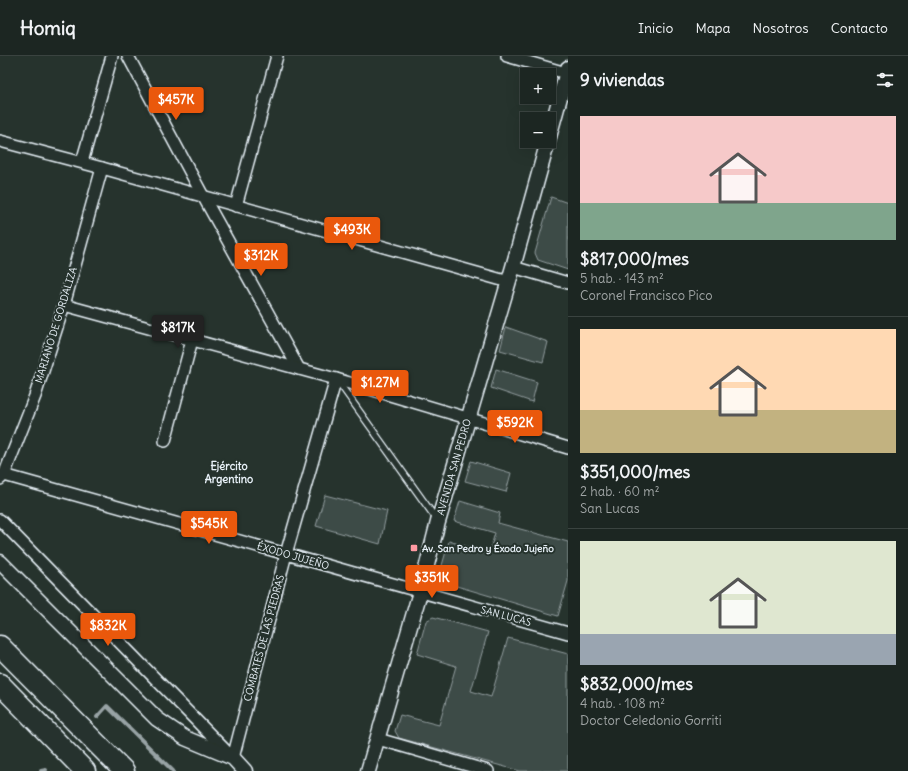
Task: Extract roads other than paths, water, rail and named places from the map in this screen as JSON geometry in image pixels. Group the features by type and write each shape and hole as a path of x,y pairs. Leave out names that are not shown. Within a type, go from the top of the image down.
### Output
{"highway":[{"path":"0,646 124,771"},
{"path":"0,684 85,771"}],"street":[{"path":"82,162 112,56"},
{"path":"128,56 203,196 299,369"},
{"path":"236,206 277,56"},
{"path":"507,56 567,70 556,112"},
{"path":"0,141 82,162 508,282"},
{"name":"AVENIDA SAN PEDRO","path":"368,771 546,148"},
{"name":"MARIANO DE GORDALIZA","path":"2,477 34,396 64,305 102,168"},
{"path":"513,268 568,283"},
{"path":"64,305 336,379 568,448"},
{"path":"165,441 192,340"},
{"name":"COMBATES DE LAS PIEDRAS","path":"233,758 286,554 336,379"},
{"name":"ÉXODO JUJEÑO","path":"2,477 420,592"},
{"path":"0,520 245,771"},
{"path":"0,562 157,719 185,738 233,758"},
{"name":"SAN LUCAS","path":"420,592 568,633"},
{"path":"378,739 488,771"}],"lane":[{"path":"336,379 438,522"}],"waterway":[{"path":"97,717 107,706 173,771"},
{"path":"41,771 46,770"}],"place":[{"name":"Av. San Pedro y Éxodo Jujeño","path":"414,548"}],"district":[{"name":"Ejército Argentino","path":"229,472"}]}
